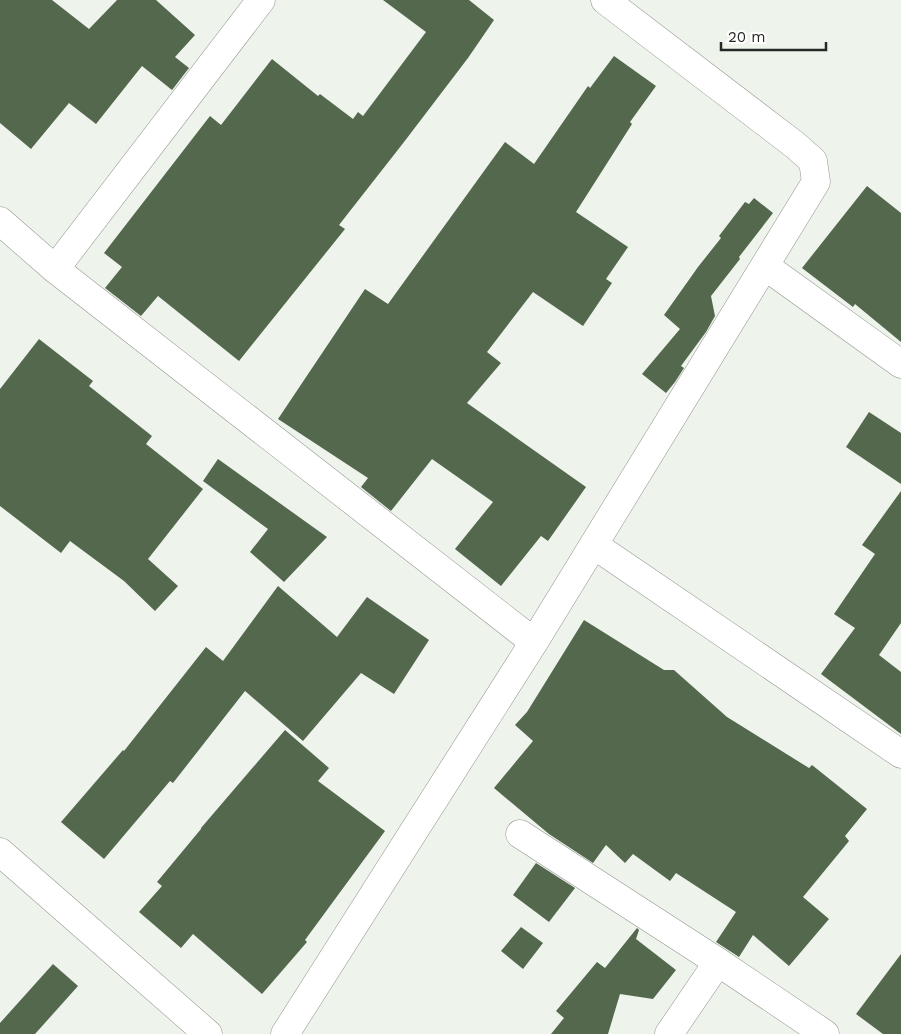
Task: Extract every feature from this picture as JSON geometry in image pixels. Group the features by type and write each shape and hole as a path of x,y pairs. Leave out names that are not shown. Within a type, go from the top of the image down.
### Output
{"street":[{"path":"55,269 261,0"},
{"path":"285,1034 534,642 816,182 812,161 795,145 605,0"},
{"path":"0,221 55,269 534,642"},
{"path":"765,266 901,364"},
{"path":"594,545 901,754"},
{"path":"520,834 718,962 824,1034"},
{"path":"0,852 208,1034"},
{"path":"669,1034 718,962"}],"building":[{"path":"0,0 52,0 89,29 117,0 156,0 195,35 175,57 189,68 172,90 142,66 96,124 69,103 31,149 0,123"},
{"path":"383,0 469,0 494,20 468,58 339,225 345,229 239,361 158,296 141,316 105,288 122,267 104,253 210,116 221,125 272,59 318,96 320,94 353,119 358,112 363,116 426,32"},
{"path":"614,56 656,86 630,122 632,124 576,212 628,247 606,279 612,283 583,326 533,292 487,352 501,363 467,403 586,487 548,541 541,536 501,586 455,549 493,502 432,459 391,511 361,487 368,478 278,419 365,289 388,304 505,142 534,164 588,86 590,88"},
{"path":"867,186 901,213 901,342 855,304 853,307 802,268"},
{"path":"754,198 773,213 711,296 715,316 706,332 681,366 684,368 666,393 642,374 680,329 664,315 745,202 749,204"},
{"path":"39,339 93,381 89,386 152,436 146,444 203,489 148,559 178,586 155,611 124,581 70,541 61,553 0,506 0,389"},
{"path":"869,412 901,433 901,484 846,447"},
{"path":"218,459 327,537 284,582 250,552 268,529 203,481"},
{"path":"901,491 901,623 879,655 901,672 901,734 821,674 855,628 834,614 875,554 862,545"},
{"path":"278,586 337,637 367,597 429,640 394,694 361,673 303,741 245,691 173,783 170,781 104,859 61,822 124,751 206,647 223,661"},
{"path":"584,620 664,670 674,670 727,717 809,768 812,765 867,809 845,836 849,841 803,897 829,919 789,966 753,935 739,957 716,942 736,912 676,873 670,881 633,854 625,863 606,845 593,863 549,834 494,788 533,741 515,725 527,712"},
{"path":"285,730 329,768 318,781 385,831 305,940 307,942 262,994 193,934 181,948 139,912 162,886 157,882"},
{"path":"536,863 575,888 549,922 513,895"},
{"path":"521,927 543,943 523,969 501,951"},
{"path":"637,928 639,930 636,939 676,970 653,999 620,994 608,1034 551,1034 564,1018 556,1011 597,962 605,968"},
{"path":"901,954 901,1034 883,1034 856,1014"},
{"path":"53,964 78,986 35,1034 0,1034 0,1023"}]}
